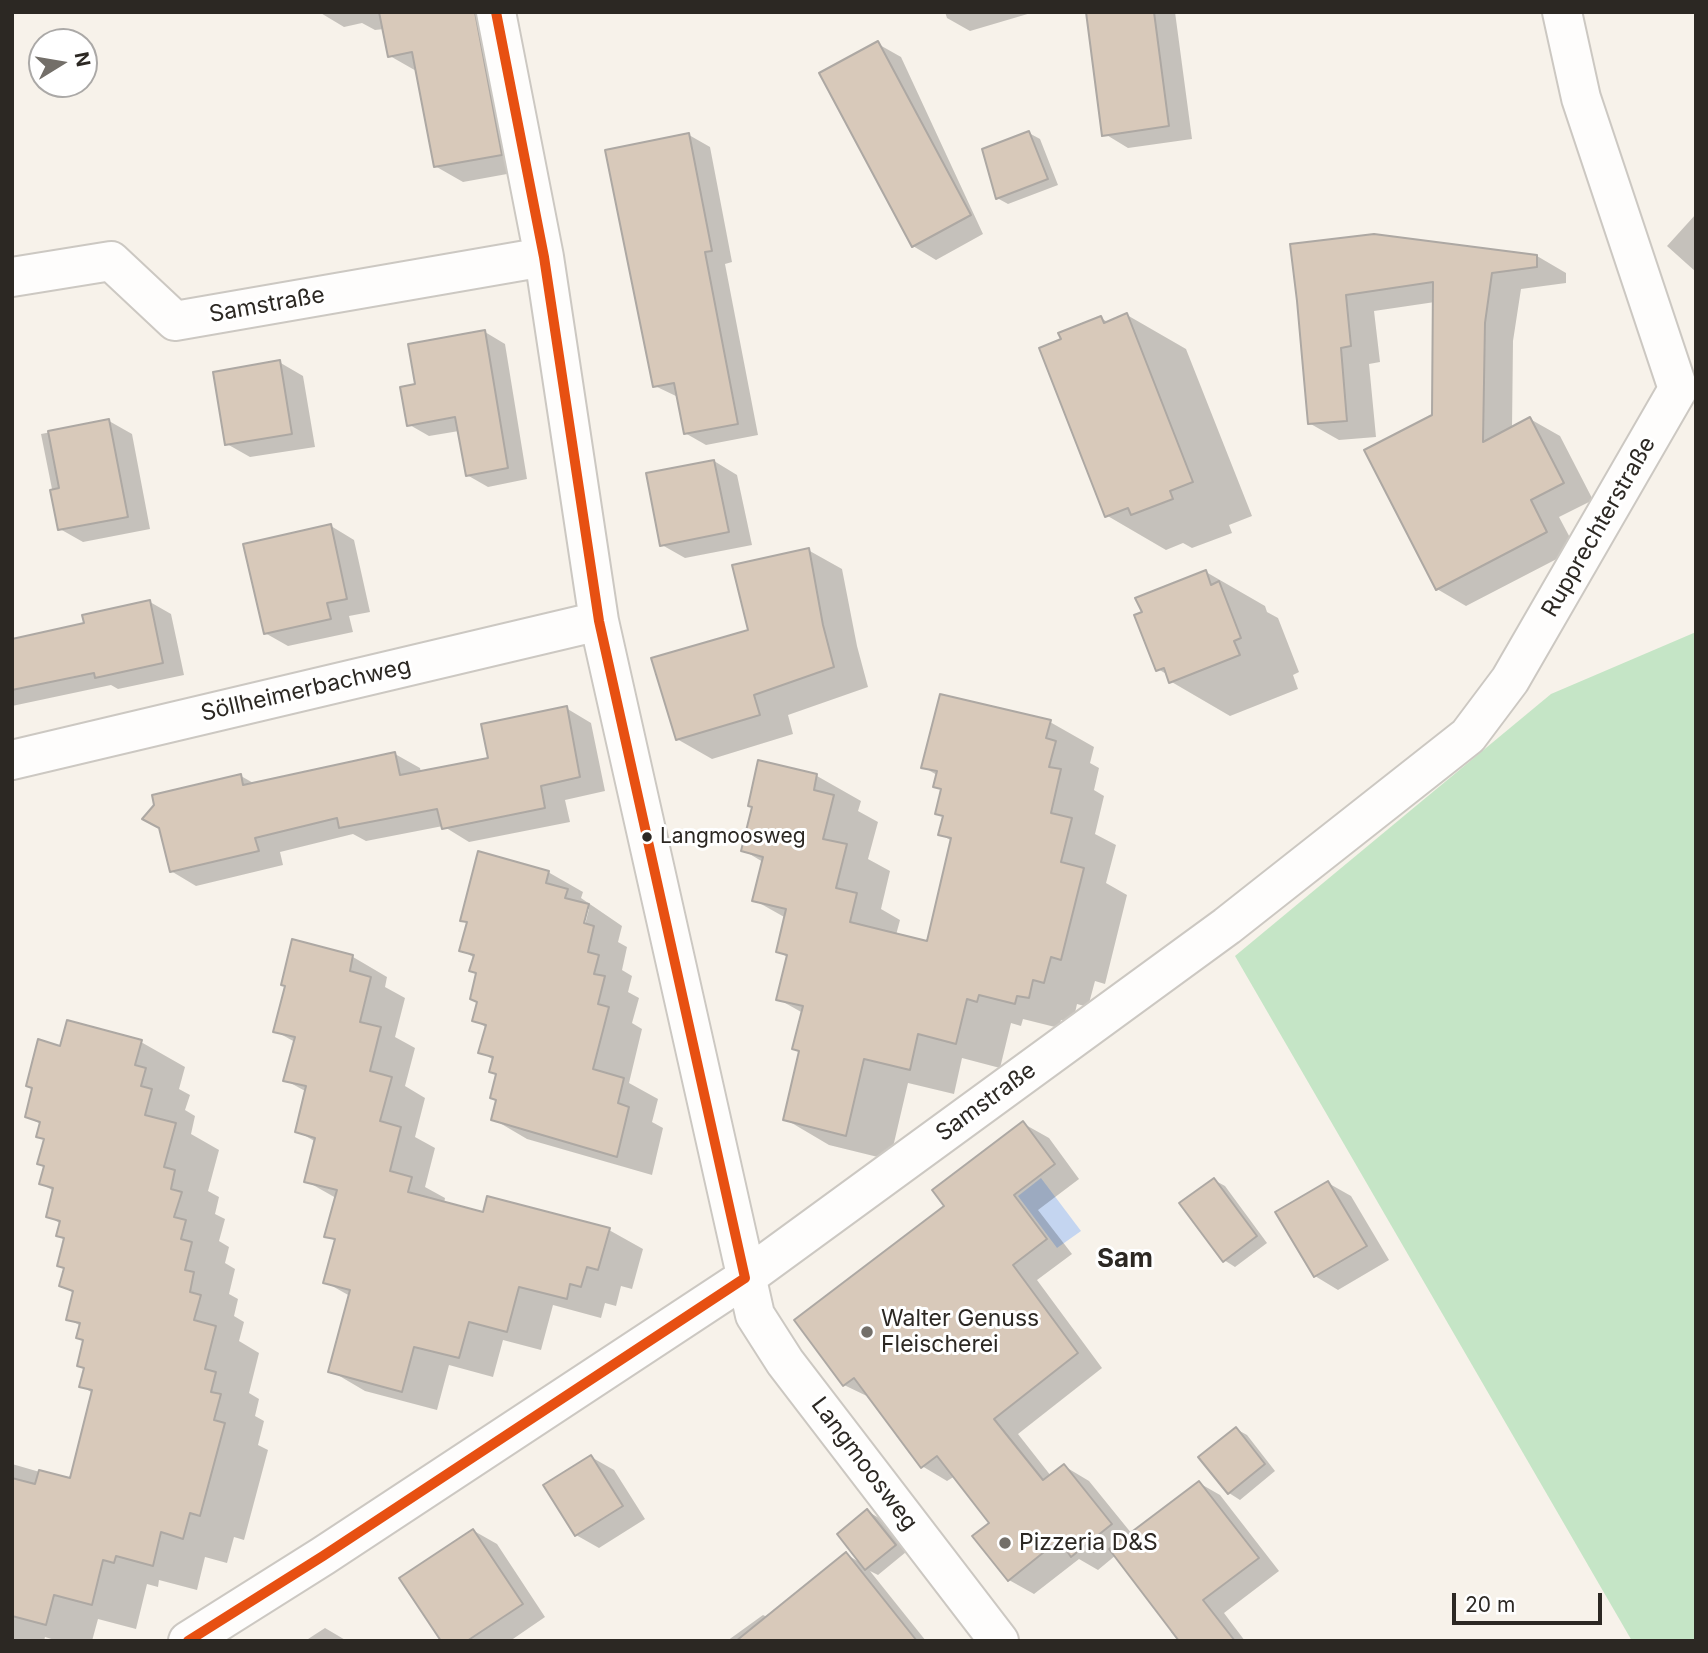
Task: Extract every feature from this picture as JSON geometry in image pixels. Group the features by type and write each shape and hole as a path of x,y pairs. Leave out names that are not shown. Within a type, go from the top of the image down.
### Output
{"street":[{"path":"496,12 544,257 599,621 745,1279"},
{"name":"Rupprechterstraße","path":"1227,926 1468,736 1510,680 1687,399 1581,98 1562,12"},
{"name":"Samstraße","path":"12,276 111,261 175,321 544,257"},
{"name":"Söllheimerbachweg","path":"12,760 599,621"},
{"name":"Samstraße","path":"188,1641 323,1556 745,1279 1227,926"},
{"name":"Langmoosweg","path":"745,1279 755,1315 785,1362 999,1641"}],"green space":[{"path":"1696,632 1696,1641 1632,1641 1235,956 1551,694"}],"water":[{"path":"1041,1178 1081,1231 1057,1248 1018,1196"}],"building":[{"path":"379,12 475,12 502,155 434,167 412,52 388,57"},
{"path":"1086,12 1154,12 1169,126 1102,136"},
{"path":"878,41 971,215 912,247 819,73"},
{"path":"1029,131 1048,179 996,199 982,149"},
{"path":"689,133 712,251 705,252 738,424 684,434 674,383 653,387 605,150"},
{"path":"1374,234 1537,255 1537,267 1492,273 1485,323 1483,442 1530,417 1564,483 1531,500 1547,532 1436,590 1364,450 1432,415 1433,282 1346,295 1351,346 1341,348 1347,421 1308,424 1290,244"},
{"path":"1127,313 1193,482 1170,491 1173,499 1131,515 1128,508 1105,517 1039,348 1061,339 1058,333 1101,316 1104,323"},
{"path":"485,330 508,468 466,476 455,417 407,426 400,387 415,384 408,344"},
{"path":"280,360 292,434 225,445 213,372"},
{"path":"109,419 128,517 58,530 50,490 59,488 48,431"},
{"path":"714,460 729,532 660,546 646,473"},
{"path":"331,524 347,599 327,603 331,619 264,634 243,544"},
{"path":"809,548 823,625 834,667 754,695 760,715 676,740 651,658 748,630 732,565"},
{"path":"1206,570 1211,585 1219,581 1241,638 1234,641 1240,655 1169,683 1164,668 1156,671 1134,615 1142,612 1135,598"},
{"path":"150,600 163,663 95,678 94,673 12,690 12,639 84,623 82,615"},
{"path":"940,694 1051,720 1046,738 1056,741 1049,767 1061,769 1051,813 1072,818 1061,862 1084,868 1061,960 1051,957 1044,983 1033,980 1029,998 1017,996 1015,1004 979,995 977,1002 967,999 956,1044 918,1034 910,1070 864,1059 846,1136 783,1120 799,1051 792,1049 803,1006 776,1000 787,955 776,952 786,909 752,901 763,857 741,851 752,807 748,806 758,760 817,774 814,790 834,795 823,839 847,844 836,888 857,893 850,922 927,941 951,838 938,835 943,816 935,814 941,789 933,787 937,771 921,768"},
{"path":"567,706 580,777 541,786 545,808 442,829 437,809 339,828 337,818 255,838 259,851 170,872 159,828 142,819 154,805 152,795 241,774 243,785 395,752 400,775 488,758 481,724"},
{"path":"478,851 549,871 546,883 568,889 565,898 589,904 584,923 594,926 588,952 599,955 594,974 605,976 598,1004 609,1007 593,1069 624,1078 618,1103 629,1107 617,1157 491,1120 496,1100 490,1098 496,1074 489,1072 493,1057 478,1053 486,1025 472,1021 477,1002 470,999 476,973 469,971 474,955 459,951 467,922 460,921"},
{"path":"292,939 353,955 350,971 371,977 360,1022 381,1027 370,1071 392,1077 380,1121 401,1127 390,1171 412,1177 408,1192 483,1212 487,1196 610,1228 598,1270 587,1267 581,1287 570,1284 567,1299 519,1287 507,1332 469,1322 459,1358 414,1347 402,1392 328,1372 350,1290 323,1283 335,1239 324,1237 337,1190 304,1182 315,1138 295,1132 306,1086 283,1081 295,1037 273,1032 285,986 281,985"},
{"path":"67,1020 142,1040 135,1065 146,1068 141,1086 152,1089 145,1115 176,1123 164,1167 175,1170 171,1189 182,1192 174,1217 186,1220 181,1239 192,1242 185,1270 194,1272 190,1292 201,1295 194,1320 216,1326 205,1369 216,1372 211,1392 221,1394 214,1420 225,1423 200,1516 190,1513 183,1539 161,1532 153,1566 116,1556 114,1563 103,1560 92,1605 54,1595 46,1625 12,1616 12,1478 35,1484 39,1470 70,1478 92,1390 79,1387 84,1368 77,1366 83,1340 76,1338 80,1323 66,1320 73,1291 59,1286 64,1268 57,1266 64,1238 56,1236 60,1221 46,1217 53,1188 39,1184 44,1166 37,1164 44,1139 36,1137 40,1122 25,1117 32,1088 26,1086 38,1039 60,1046"},
{"path":"1023,1121 1055,1164 1014,1195 1047,1239 1013,1265 1078,1353 994,1419 1043,1480 1064,1464 1112,1524 1071,1557 1059,1540 1008,1581 972,1536 989,1523 937,1456 921,1468 854,1378 843,1386 794,1320 944,1206 932,1190"},
{"path":"1214,1178 1257,1236 1223,1262 1179,1203"},
{"path":"1328,1181 1367,1246 1314,1277 1275,1212"},
{"path":"1236,1427 1265,1464 1228,1494 1198,1457"},
{"path":"591,1455 623,1506 575,1536 543,1485"},
{"path":"1199,1481 1259,1558 1203,1600 1235,1641 1179,1641 1109,1549"},
{"path":"867,1509 896,1545 865,1570 837,1534"},
{"path":"473,1529 523,1604 467,1641 441,1641 399,1578"},
{"path":"846,1552 917,1641 736,1641"}],"transit line":[{"path":"496,12 544,257 599,621 745,1278"},
{"path":"188,1641 323,1556 745,1278"}],"place":[{"name":"Langmoosweg","path":"647,837"},
{"name":"Walter Genuss Fleischerei","path":"867,1332"},
{"name":"Pizzeria D&S","path":"1005,1543"}],"district":[{"name":"Sam","path":"1125,1259"}]}
